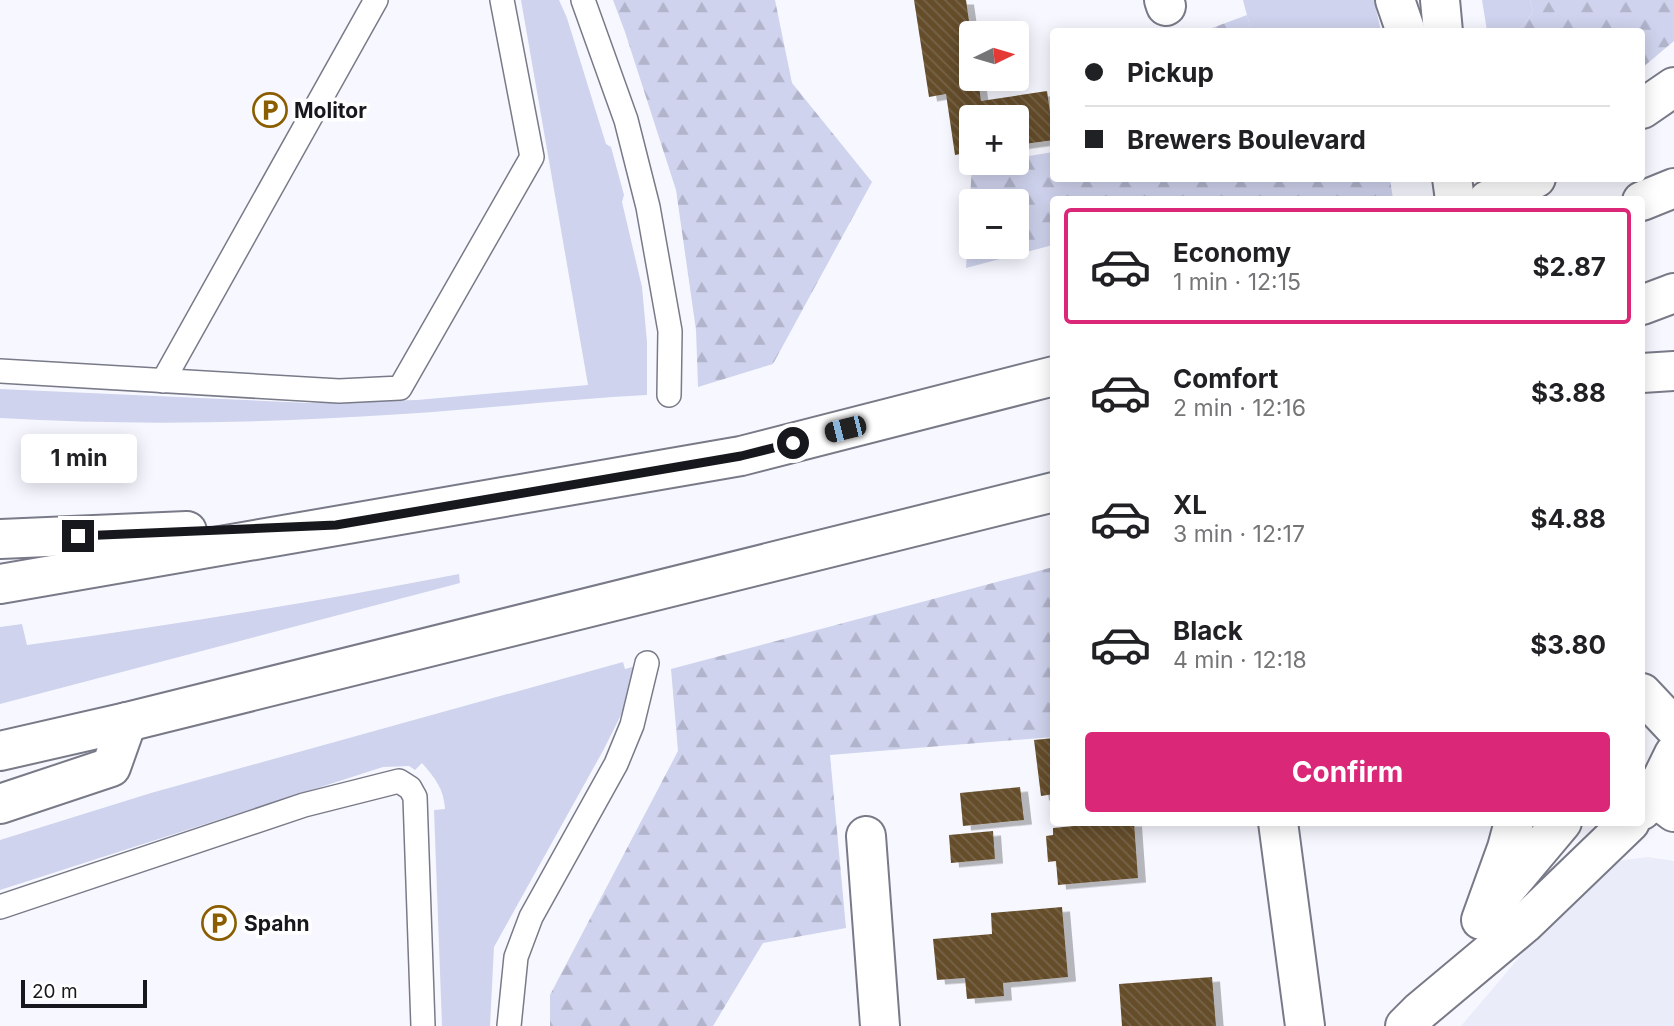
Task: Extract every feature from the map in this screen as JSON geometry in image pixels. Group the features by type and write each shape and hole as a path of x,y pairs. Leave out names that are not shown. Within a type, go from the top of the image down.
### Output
{"main road":[{"path":"1395,0 1405,28"},
{"path":"1440,0 1443,28"},
{"path":"1645,108 1674,87"},
{"path":"1497,196 1527,182"},
{"path":"1645,200 1674,188"},
{"path":"1645,304 1674,293"},
{"path":"1645,373 1674,371"},
{"path":"0,584 741,456 1050,377"},
{"path":"0,751 127,722 1050,493"},
{"path":"0,539 336,525"},
{"path":"1645,696 1674,727"},
{"path":"0,804 111,766 127,722"},
{"path":"1645,754 1674,740"},
{"path":"1648,806 1674,754"},
{"path":"1279,826 1305,1026"},
{"path":"1480,920 1513,826"},
{"path":"1412,1019 1480,920 1559,826"},
{"path":"1412,1019 1524,924 1627,826"},
{"path":"866,836 880,1026"}],"lane":[{"path":"163,381 376,0"},
{"path":"0,371 339,391 400,387 532,157 502,0"},
{"path":"583,0 626,120 648,207 670,331 669,395"},
{"path":"509,1026 516,957 531,917 616,764 632,725 647,663"},
{"path":"0,907 304,805 399,781 410,788 415,797 423,1026"}],"shaded area":[{"path":"1648,857 1674,861 1674,1026 1461,1026 1578,888 1600,870 1623,860"}],"green space":[{"path":"521,0 559,0 606,144 611,147 624,195 622,202 642,287 647,342 647,395 303,420 151,423 0,418 0,389 309,403 417,400 588,385"},
{"path":"613,0 775,0 792,83 872,182 773,364 698,387 696,330 676,190"},
{"path":"1243,0 1374,0 1380,28 1250,28"},
{"path":"1482,0 1530,0 1533,12 1520,28 1487,28"},
{"path":"1530,0 1674,0 1674,41 1645,65 1645,28 1520,28 1533,12"},
{"path":"1247,15 1250,28 1212,28"},
{"path":"1050,152 1050,182 1390,182 1393,196 1050,196 1050,246 1029,251 1029,189 971,189 971,175 1029,175 1029,156"},
{"path":"967,259 1000,259 966,268"},
{"path":"1050,568 1050,737 830,755 846,928 763,943 713,1026 550,1026 550,995 678,751 671,669"},
{"path":"459,574 460,583 0,704 0,627 22,624 27,645 243,612"},
{"path":"623,662 625,669 647,663 604,749 494,947 490,1026 442,1026 434,810 445,809 438,784 422,763 415,770 409,766 383,767 0,890 0,840 151,793"}],"building":[{"path":"914,0 966,0 969,21 959,21 959,91 980,91 981,101 1047,91 1050,141 1029,143 1029,105 959,105 959,154 955,155 946,94 929,97"},
{"path":"1050,738 1050,795 1041,796 1034,740"},
{"path":"1020,787 1024,820 963,826 960,793"},
{"path":"1134,826 1138,878 1058,885 1056,861 1048,862 1046,836 1053,835 1053,828"},
{"path":"993,831 995,859 951,863 949,835"},
{"path":"1062,907 1068,977 1003,983 1004,996 967,999 965,978 937,980 933,939 992,934 991,913"},
{"path":"1212,977 1216,1026 1122,1026 1119,984"}],"place":[{"name":"Molitor","path":"270,110"},
{"name":"Spahn","path":"219,923"}],"route":[{"path":"78,536 336,525 741,456 793,443"}]}
